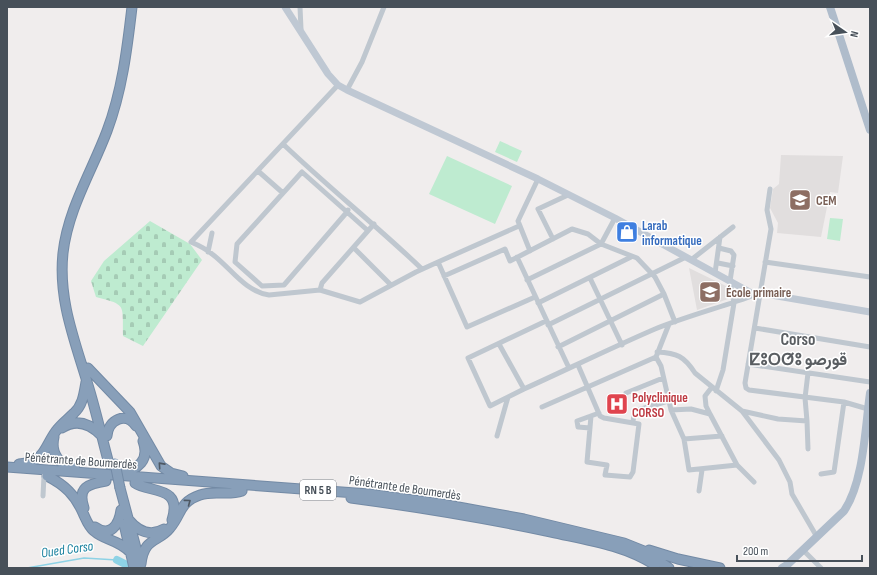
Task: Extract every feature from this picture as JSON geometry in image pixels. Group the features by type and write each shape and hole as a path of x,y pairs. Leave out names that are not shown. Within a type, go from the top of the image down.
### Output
{"highway":[{"path":"132,7 125,66 118,99 106,132 74,207 67,230 63,253 65,308 104,436 118,488 129,520 139,567"},
{"path":"104,436 88,368 70,307 68,286 69,252 78,214 111,133 123,99 131,64 137,7"},
{"path":"88,368 130,412 161,466 174,474 209,482"},
{"path":"7,467 28,463 44,452 56,430 78,409 87,380"},
{"path":"104,436 109,427 115,421 120,418 129,419 137,427 145,446 145,453 142,463 134,470 104,478 90,484 83,490 81,499 87,517 95,528 107,531 117,526 121,510"},
{"path":"86,473 64,465 58,460 53,448 55,436 65,426 78,422 92,427 104,436"},
{"name":"Pénétrante de Boumerdès","path":"7,467 86,473 104,478 135,483 347,498 489,519 608,545 632,553 660,568"},
{"name":"Pénétrante de Boumerdès","path":"7,472 46,476 209,482 369,494 435,503 524,519 624,542 644,551 669,568"},
{"path":"46,476 70,490 94,532 118,542 131,553"},
{"path":"129,520 140,530 156,533 162,531 169,525 174,512 173,504 166,493 159,489 142,487 135,483"},
{"path":"118,488 121,510 131,553 139,567"},
{"path":"139,567 147,546 170,528 180,509 189,500 206,493 232,493 242,490"},
{"path":"624,542 678,559 720,568"}],"main road":[{"path":"285,7 301,29 328,74 338,85 347,90 538,179 615,218 730,281 758,294 870,312"},
{"path":"830,7 870,130"},
{"path":"782,568 844,511 851,501 858,475 870,393"}],"street":[{"path":"300,7 301,29"},
{"path":"347,90 362,62 384,7"},
{"path":"338,85 190,242 208,252 244,283 262,294 269,295 320,290 360,302 422,269 519,226"},
{"path":"283,144 306,166 374,224 422,269"},
{"path":"306,166 237,244 235,262 262,286 284,285 348,212 351,205"},
{"path":"258,171 283,193"},
{"path":"302,172 366,229"},
{"path":"530,251 519,226 519,218 538,179"},
{"path":"770,188 767,210 772,230 758,294 755,328 745,383 746,388 749,390 844,402 868,409"},
{"path":"553,239 538,209 568,195"},
{"path":"527,280 601,244 615,218"},
{"path":"320,290 322,283 374,224"},
{"path":"733,227 689,259 652,274 601,299 468,358 490,406 569,368 669,324 705,310 734,303 758,294"},
{"path":"444,276 505,249 510,260 572,229 588,234 601,244 621,250 631,257 637,258 652,274 664,294 675,322"},
{"path":"208,252 212,233"},
{"path":"715,273 718,263 720,237"},
{"path":"354,248 392,285"},
{"path":"718,248 733,252 730,281 734,303 723,370 714,389 705,396 706,406 737,465 754,482"},
{"path":"516,257 569,368"},
{"path":"538,303 631,257"},
{"path":"438,262 467,327 535,297"},
{"path":"765,262 870,277"},
{"path":"718,263 732,266"},
{"path":"590,278 622,345"},
{"path":"558,347 611,322 664,294"},
{"path":"669,324 657,355 661,366 668,401 684,439 690,470 702,470 737,465"},
{"path":"755,328 870,347"},
{"path":"499,344 524,389"},
{"path":"542,407 588,388 657,355 677,354 690,365 695,373 742,411 779,460 790,482 792,494 817,537"},
{"path":"748,364 870,382"},
{"path":"578,365 599,414 604,418 637,422 639,426 633,472 626,478 605,475 607,465 587,462 591,416"},
{"path":"808,373 805,398 808,449"},
{"path":"626,392 663,378"},
{"path":"497,436 508,397"},
{"path":"633,422 634,414 638,410 668,401"},
{"path":"821,474 834,472 844,402"},
{"path":"671,410 691,409 710,414"},
{"path":"742,411 778,419 807,421"},
{"path":"590,428 578,427 576,424 577,421 599,414"},
{"path":"684,439 722,436"},
{"path":"700,491 702,470"},
{"path":"43,496 46,476"},
{"path":"803,550 821,568"}],"shaded area":[{"name":"CEM","path":"781,155 843,156 838,193 830,192 821,237 777,233 778,223 770,208 773,189 779,184"},
{"name":"École primaire","path":"689,268 726,286 728,299 697,310"}],"green space":[{"path":"500,141 522,151 517,162 495,152"},
{"path":"447,156 512,186 495,224 429,194"},
{"path":"830,218 843,219 840,241 827,239"},
{"path":"150,221 190,244 202,260 143,346 123,336 123,318 121,308 114,302 96,297 91,281 104,261"}],"waterway":[{"name":"Oued Corso","path":"27,568 84,558 117,560"},
{"name":"Oued Corso","path":"117,560 133,568"}],"place":[{"name":"CEM","path":"800,200"},
{"name":"Larab informatique","path":"627,232"},
{"name":"École primaire","path":"710,292"},
{"name":"Polyclinique CORSO","path":"617,404"}],"district":[{"name":"Corso ⵇⵓⵔⵚⵓ قورصو","path":"798,349"}]}
